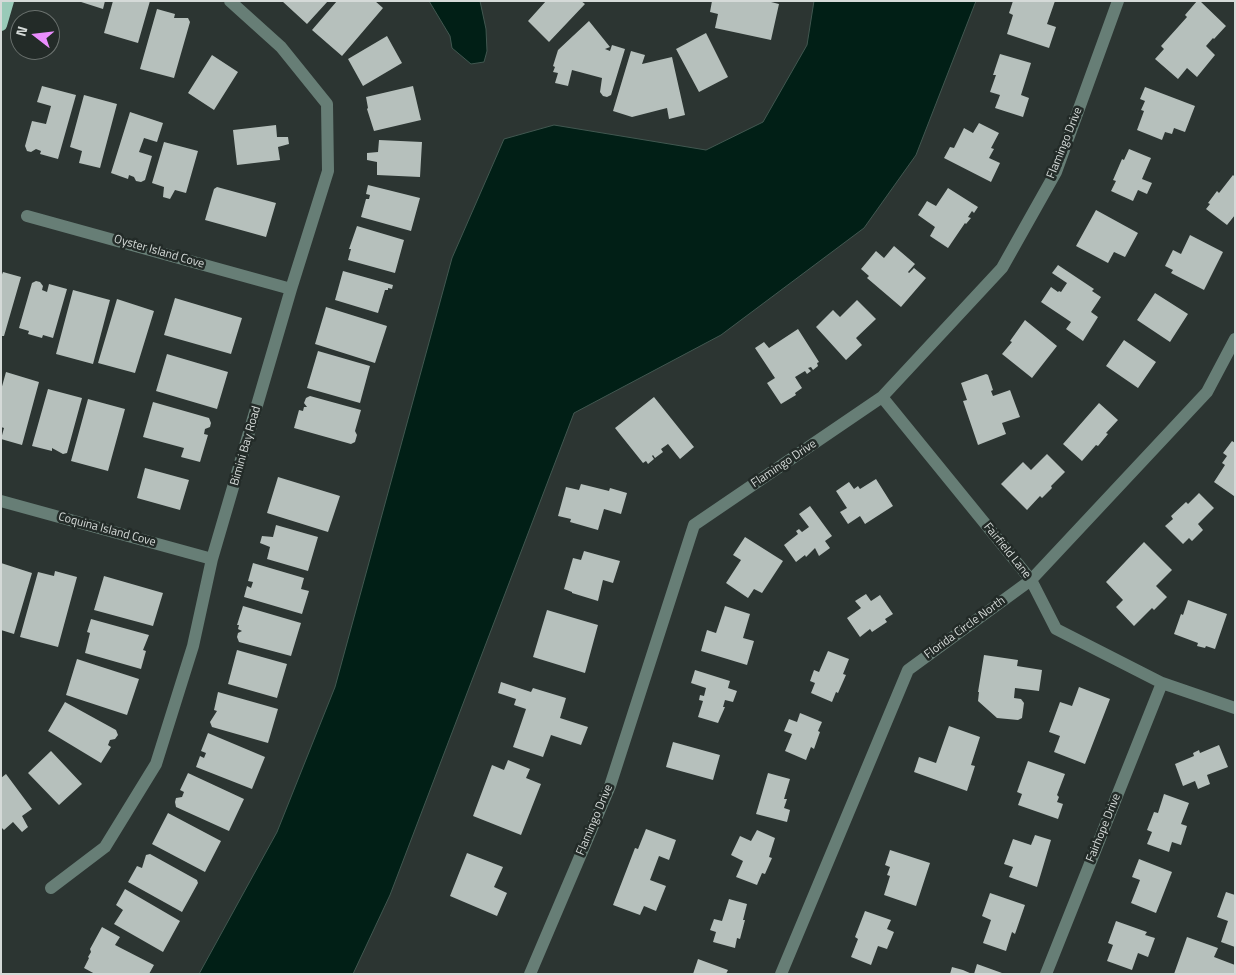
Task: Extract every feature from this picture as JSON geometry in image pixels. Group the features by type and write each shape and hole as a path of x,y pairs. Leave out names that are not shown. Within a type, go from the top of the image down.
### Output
{"main road":[{"path":"1,25 8,1"}],"street":[{"name":"Bimini Bay Road","path":"51,888 105,846 156,764 192,646 212,559 291,289 328,171 327,104 281,47 230,1"},
{"name":"Flamingo Drive","path":"530,974 610,786 694,525 882,397 1002,268 1056,172 1118,1"},
{"name":"Oyster Island Cove","path":"27,216 291,289"},
{"name":"Florida Circle North","path":"781,974 908,670 1031,580 1207,392 1235,338"},
{"name":"Fairfield Lane","path":"882,397 1031,580 1056,629 1162,682 1235,708"},
{"name":"Coquina Island Cove","path":"1,502 212,559"},
{"name":"Fairhope Drive","path":"1046,974 1162,682"}],"shaded area":[{"path":"429,1 480,1 486,29 487,51 484,62 471,64 452,48 450,36"},
{"path":"814,1 976,1 916,155 864,228 721,335 574,413 390,895 353,974 199,974 277,832 335,687 452,258 504,139 554,125 706,150 763,122 807,45"}],"building":[{"path":"78,1 105,1 103,9"},
{"path":"113,1 150,1 138,43 104,33"},
{"path":"282,1 328,1 307,24"},
{"path":"337,1 375,1 383,8 342,56 312,30"},
{"path":"546,1 581,1 585,4 549,42 528,21"},
{"path":"712,1 767,1 779,4 771,40 715,28 718,14 710,12"},
{"path":"1013,1 1055,1 1047,24 1056,27 1049,48 1007,34 1013,15 1009,13"},
{"path":"1197,1 1200,1 1226,26 1206,46 1215,55 1197,77 1187,68 1178,79 1155,59 1164,49 1161,46 1187,17 1185,15"},
{"path":"157,9 175,14 174,18 188,18 190,22 174,78 140,69"},
{"path":"589,21 610,47 605,49 610,51 612,45 625,49 611,95 607,97 603,96 600,92 602,78 572,70 568,86 555,83 558,73 553,72 555,67 553,66 558,50"},
{"path":"706,33 728,77 699,92 676,49"},
{"path":"387,36 402,63 363,86 348,59"},
{"path":"631,51 645,55 642,64 672,57 685,115 669,119 667,108 632,117 613,111"},
{"path":"1000,54 1031,63 1021,95 1029,98 1023,117 995,108 1000,95 990,92"},
{"path":"212,55 238,72 214,110 188,93"},
{"path":"42,86 76,95 58,159 40,154 41,151 36,149 31,152 27,151 25,146 32,121 46,124 51,106 37,102"},
{"path":"413,86 421,120 374,131 367,109 366,97"},
{"path":"1145,87 1195,106 1185,132 1174,128 1172,134 1165,132 1162,140 1137,130 1144,111 1141,110 1145,101 1140,99"},
{"path":"84,95 117,104 100,168 79,163 82,151 70,147"},
{"path":"130,112 163,123 157,142 144,138 139,152 152,156 145,180 141,182 136,181 134,177 129,175 128,179 111,173"},
{"path":"979,123 999,133 991,148 994,149 989,158 1000,163 991,182 944,158 950,147 954,148 964,128 973,133"},
{"path":"276,125 277,137 288,137 289,144 278,147 280,160 237,165 233,130"},
{"path":"379,140 422,142 420,177 377,175 377,162 367,160 367,153 378,152"},
{"path":"164,142 198,151 186,193 175,190 170,199 163,197 164,187 152,183"},
{"path":"1129,149 1151,158 1142,179 1152,183 1147,194 1138,190 1133,201 1111,191 1116,181 1113,180 1122,159 1124,160"},
{"path":"1233,175 1235,177 1235,215 1227,225 1206,209 1217,191 1219,193"},
{"path":"368,185 420,198 411,231 361,217 366,199 369,199 370,195 366,194"},
{"path":"217,187 276,203 266,237 205,220 214,189"},
{"path":"948,188 978,207 974,213 972,211 968,217 971,218 965,223 948,248 930,236 935,227 918,215 927,201 936,206"},
{"path":"1096,210 1138,233 1125,257 1114,252 1108,263 1076,246"},
{"path":"357,226 404,240 395,273 348,260 351,249 349,249"},
{"path":"1190,235 1223,252 1204,290 1171,273 1173,270 1165,266 1173,250 1181,254"},
{"path":"894,246 915,264 909,273 914,268 926,278 901,307 867,278 869,276 861,269 876,251 884,258"},
{"path":"1058,265 1094,289 1092,291 1101,297 1091,312 1098,317 1083,341 1066,329 1071,322 1041,302 1051,287 1061,292 1067,283 1052,273"},
{"path":"343,271 393,285 392,289 388,288 388,290 385,290 378,313 335,300"},
{"path":"3,272 21,277 4,336 1,336 1,277"},
{"path":"40,282 43,286 42,290 47,292 49,284 67,289 53,338 43,335 42,338 28,334 29,331 19,328 32,283"},
{"path":"73,290 110,300 93,364 56,354"},
{"path":"1155,293 1188,314 1170,342 1137,320"},
{"path":"175,298 242,318 231,354 164,335"},
{"path":"117,299 154,311 135,373 98,363"},
{"path":"857,300 876,319 856,338 862,345 846,360 816,327 833,310 840,317"},
{"path":"326,307 387,326 375,363 315,344"},
{"path":"1025,320 1057,346 1032,378 1002,354 1012,342 1010,341"},
{"path":"798,329 819,362 817,363 818,366 813,370 811,367 808,368 811,371 807,374 805,371 795,377 802,388 795,393 796,395 781,404 767,383 775,378 755,348 764,342 769,348"},
{"path":"1124,340 1156,362 1138,388 1106,366"},
{"path":"318,351 370,366 360,403 307,388"},
{"path":"167,354 228,372 217,409 156,391"},
{"path":"6,372 39,382 22,445 1,439 4,428 1,427 1,390"},
{"path":"986,374 993,390 991,391 993,396 1010,390 1020,417 1002,423 1006,434 978,445 963,401 967,400 961,383"},
{"path":"48,389 82,398 67,453 63,454 52,448 52,451 32,446"},
{"path":"310,396 361,410 355,431 357,435 355,442 351,444 294,428 299,410 303,411 304,407 307,407 304,403 306,398"},
{"path":"654,397 694,447 680,459 668,444 661,449 663,452 655,458 652,456 654,459 648,464 646,461 643,463 615,428"},
{"path":"88,399 125,409 108,471 71,461"},
{"path":"153,402 209,418 211,423 210,427 205,429 204,434 208,435 200,462 181,457 184,448 143,437"},
{"path":"1099,403 1118,420 1106,433 1108,434 1098,446 1096,445 1082,461 1063,444"},
{"path":"1232,441 1235,443 1234,496 1214,482 1225,465 1222,463 1227,456 1223,453"},
{"path":"1047,454 1065,472 1042,498 1040,496 1027,510 1001,484 1023,462 1031,470"},
{"path":"145,468 189,480 180,510 137,498"},
{"path":"278,477 340,496 328,532 267,513"},
{"path":"876,479 893,506 865,524 860,516 848,524 840,512 847,508 836,491 849,482 854,489 858,486 860,489"},
{"path":"581,484 609,491 610,488 627,493 621,514 604,509 598,530 570,522 571,519 558,516 566,487 579,490"},
{"path":"1199,493 1214,508 1198,524 1203,530 1192,541 1189,538 1183,544 1165,526 1173,519 1171,516 1186,502 1188,504"},
{"path":"810,506 832,536 825,541 830,548 819,556 815,548 806,557 805,555 796,562 784,545 798,534 796,531 799,529 802,532 809,527 799,514"},
{"path":"276,525 318,537 308,571 267,559 270,547 260,543 262,536 273,537"},
{"path":"745,537 783,561 762,593 754,589 748,598 726,583 741,560 733,555"},
{"path":"1144,542 1172,570 1156,586 1167,597 1154,610 1152,608 1134,626 1116,607 1123,600 1106,582"},
{"path":"584,551 620,561 613,583 603,580 598,601 564,589 573,558 581,560"},
{"path":"1,563 32,573 14,634 1,630"},
{"path":"253,563 304,578 301,589 309,591 302,614 244,597 247,586 251,588 253,582 248,581"},
{"path":"55,571 77,577 58,647 20,637 38,572 54,576"},
{"path":"104,576 163,593 153,626 94,610"},
{"path":"866,594 871,601 880,595 893,614 885,619 887,622 872,632 870,629 860,637 847,618 861,608 855,601"},
{"path":"1188,600 1227,614 1215,649 1197,646 1198,643 1174,634"},
{"path":"243,606 301,623 291,656 239,642 238,633 242,631 238,629 239,625 237,625"},
{"path":"725,606 750,614 743,638 754,641 747,665 701,651 707,630 716,633"},
{"path":"547,610 598,625 585,673 533,657"},
{"path":"91,619 149,635 143,650 146,651 141,669 85,653 90,633 87,632"},
{"path":"237,650 287,664 277,698 228,684"},
{"path":"828,651 849,659 843,674 846,675 832,702 811,693 815,683 810,681 814,670 819,672"},
{"path":"984,655 1018,660 1017,666 1042,670 1039,691 1015,688 1014,698 1021,699 1024,703 1022,718 1018,720 997,718 978,701"},
{"path":"77,659 139,679 127,715 66,695"},
{"path":"695,670 730,681 728,688 737,691 733,702 725,700 723,707 725,707 718,723 698,717 703,701 699,700 700,695 704,696 706,688 691,683"},
{"path":"501,682 531,692 533,688 566,698 560,718 588,727 581,745 551,735 543,757 513,747 526,709 514,705 516,699 498,693"},
{"path":"1079,687 1110,699 1085,764 1054,752 1060,736 1049,732 1060,702 1072,706"},
{"path":"218,692 278,709 268,743 212,727 210,722 217,711 214,710"},
{"path":"65,702 116,730 118,735 115,739 110,740 108,745 111,747 101,763 48,731"},
{"path":"800,713 822,722 814,749 811,747 806,760 785,751 792,734 784,731 789,719 797,722"},
{"path":"949,726 980,737 971,765 975,766 967,791 914,772 919,757 936,763"},
{"path":"208,733 265,757 252,789 196,767 200,756 204,758 206,753 201,751"},
{"path":"673,742 720,755 713,780 666,767"},
{"path":"1219,745 1228,767 1207,775 1210,784 1198,789 1195,781 1183,786 1175,764 1194,756 1193,753 1199,750 1200,753"},
{"path":"51,751 82,784 59,805 28,773"},
{"path":"508,760 530,769 526,778 541,784 521,835 473,816 492,765 504,770"},
{"path":"1028,761 1065,774 1057,795 1059,797 1057,802 1063,804 1058,819 1018,805 1022,794 1017,792"},
{"path":"188,773 244,799 229,831 176,807 176,798 182,797 184,792 180,790"},
{"path":"768,773 790,779 784,799 787,799 784,808 790,810 787,822 756,814"},
{"path":"6,774 32,809 22,816 28,827 22,832 13,822 4,830 1,827 1,778"},
{"path":"1164,794 1189,803 1181,824 1187,826 1181,845 1172,842 1169,852 1147,844 1152,832 1147,830 1154,812 1158,813"},
{"path":"168,813 221,841 205,872 152,844"},
{"path":"646,829 676,840 669,860 659,856 650,880 666,886 656,911 644,906 640,915 613,905 635,848 638,849"},
{"path":"757,830 775,838 769,857 772,858 765,874 762,873 757,885 736,877 743,861 731,855 740,836 751,841"},
{"path":"1035,835 1051,840 1037,887 1009,877 1013,867 1004,864 1013,839 1031,845"},
{"path":"890,850 930,863 916,906 884,895 890,876 887,875 890,867 885,865"},
{"path":"467,853 503,867 494,887 507,893 497,916 450,896"},
{"path":"150,854 197,880 198,883 182,912 128,882 137,866 142,868 146,855"},
{"path":"1139,859 1172,872 1156,913 1131,903 1140,880 1132,877"},
{"path":"125,889 180,921 163,952 114,924 123,910 116,905"},
{"path":"1226,892 1235,895 1235,947 1221,942 1228,921 1217,917"},
{"path":"990,893 1025,905 1015,934 1012,932 1006,951 983,943 991,920 982,916"},
{"path":"729,899 747,904 740,939 737,938 735,948 713,942 716,932 710,930 714,919 722,921"},
{"path":"865,911 891,920 887,929 894,932 887,949 878,946 871,965 851,957 858,939 855,937"},
{"path":"1116,921 1147,932 1145,935 1155,938 1148,957 1138,953 1132,970 1107,961 1113,945 1108,943"},
{"path":"102,927 120,937 115,945 154,965 149,974 95,974 84,968 91,952 90,949"},
{"path":"1187,937 1218,948 1214,957 1235,965 1235,974 1174,974"},
{"path":"698,959 728,970 726,974 693,974"},
{"path":"977,964 1002,973 1002,974 974,974"},
{"path":"952,967 963,970 972,974 950,974"}]}
